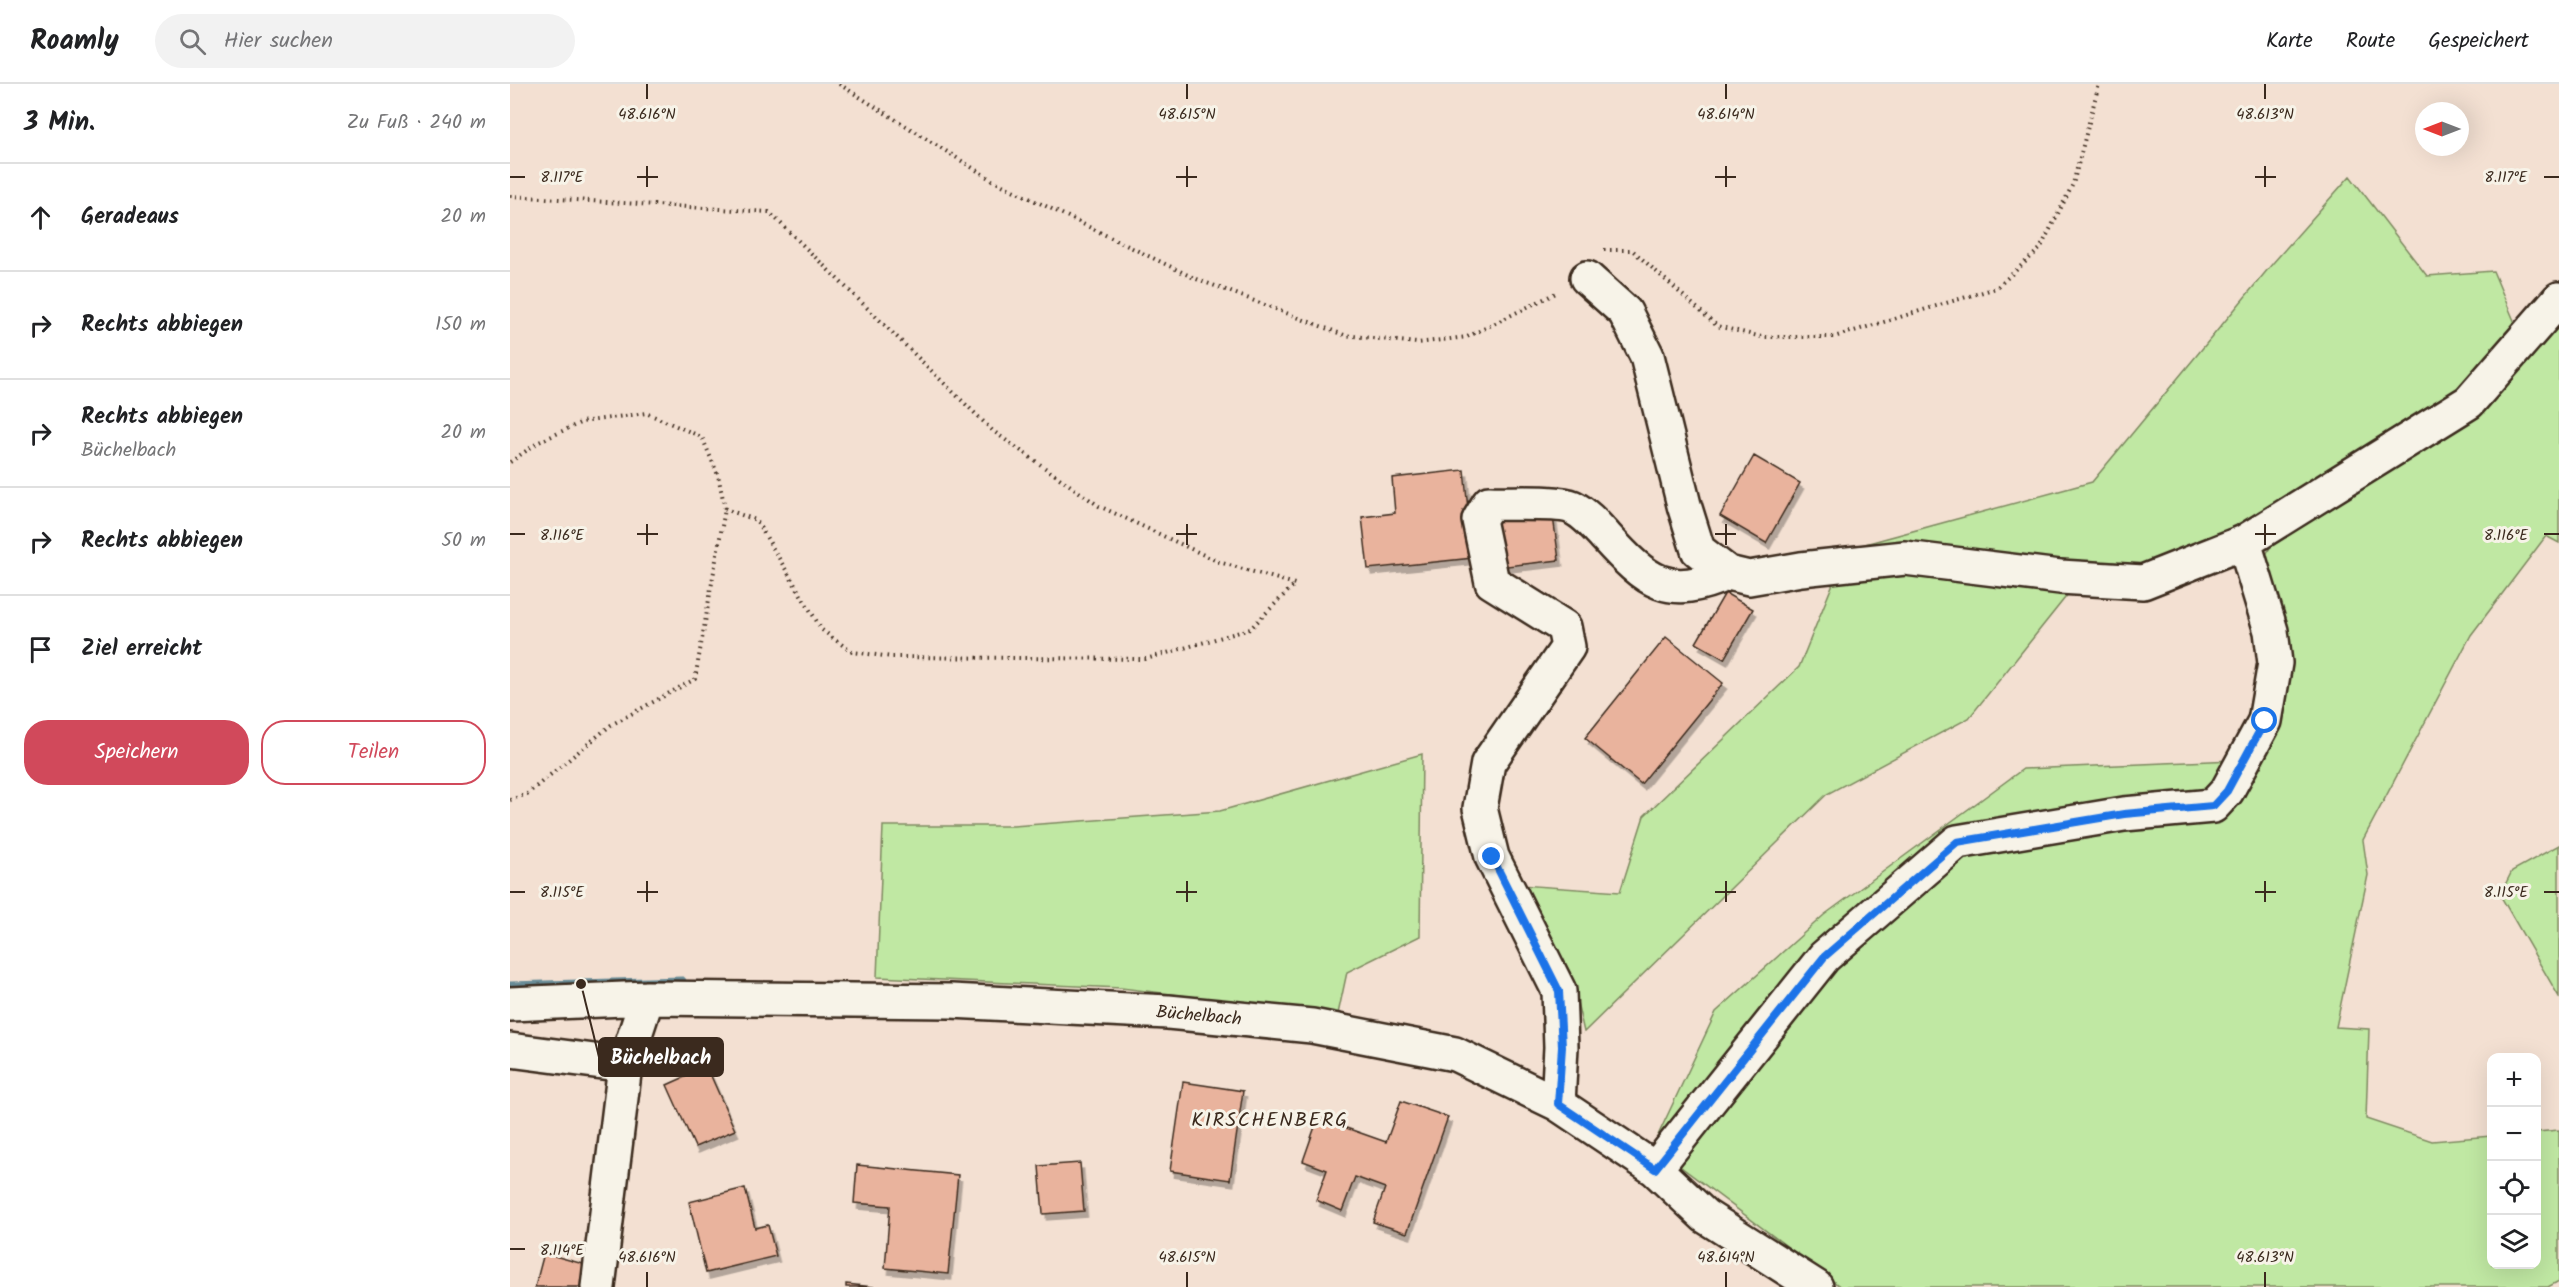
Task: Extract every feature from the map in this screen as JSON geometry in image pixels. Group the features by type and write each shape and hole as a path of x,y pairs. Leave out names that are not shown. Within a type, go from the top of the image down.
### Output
{"street":[{"path":"1587,278 1624,312 1647,356 1684,505 1698,550 1728,573 1749,578 1801,569 1905,558 2060,577 2143,582 2244,542 2469,402 2559,299"},
{"path":"1558,1104 1562,1047 1559,991 1492,857 1480,808 1488,763 1568,647 1564,627 1492,582 1479,520 1489,503 1570,506 1588,518 1635,569 1665,586 1702,585 1728,573"},
{"path":"1655,1169 1824,957 1957,842 2124,814 2213,806 2227,791 2265,721 2275,663 2271,631 2244,542"},
{"path":"598,1287 625,1065 647,998"},
{"name":"Büchelbach","path":"510,1004 647,998 962,1001 1168,1012 1312,1026 1455,1054 1558,1104 1655,1169 1706,1216 1816,1287"},
{"path":"510,1050 625,1065"}],"path":[{"path":"839,84 992,180 1194,278 1344,335 1417,343 1467,337 1587,278 1599,250 1632,250 1717,326 1762,337 1834,337 1996,288 2040,249 2050,230 2073,184 2099,84"},
{"path":"510,196 769,212 993,431 1022,452 1099,506 1219,562 1294,584 1250,629 1146,659 892,657 852,652 822,630 756,520 725,509"},
{"path":"510,462 539,442 582,422 646,413 702,437 718,475 725,509 695,679 611,725 527,794 510,800"}],"green space":[{"path":"2350,176 2427,276 2493,271 2518,330 2458,395 2239,534 2073,588 1969,718 1827,794 1584,1032 1570,972 1521,885 1620,892 1644,816 1799,667 1847,549 2092,482 2273,263"},
{"path":"2559,310 2559,543 2546,536 2471,635 2363,840 2368,875 2336,1027 2369,1029 2366,1119 2432,1141 2487,1136 2487,1269 2541,1269 2541,1132 2559,1130 2559,1281 2548,1287 1841,1287 1653,1146 1716,1012 1824,915 2023,769 2234,760 2273,717 2264,576 2267,553 2280,530"},
{"path":"1422,754 1420,936 1347,972 1338,1014 1121,988 877,977 883,826 1013,826 1220,811"},
{"path":"2559,845 2559,997 2500,895 2512,871"}],"building":[{"path":"1754,456 1800,483 1766,543 1720,516"},
{"path":"1464,470 1473,558 1368,569 1362,517 1395,513 1392,478"},
{"path":"1552,509 1559,560 1499,567 1492,517"},
{"path":"1725,593 1753,609 1724,659 1696,643"},
{"path":"1666,637 1723,683 1641,784 1585,738"},
{"path":"707,1067 735,1130 695,1147 667,1085"},
{"path":"1183,1082 1243,1091 1230,1180 1170,1171"},
{"path":"1401,1101 1448,1117 1407,1233 1373,1222 1385,1188 1355,1177 1342,1211 1316,1200 1327,1170 1303,1161 1318,1118 1386,1142"},
{"path":"1080,1163 1084,1211 1043,1214 1039,1166"},
{"path":"857,1165 958,1175 948,1274 885,1268 890,1206 854,1203"},
{"path":"745,1188 755,1228 768,1225 776,1256 706,1273 689,1202"},
{"path":"544,1253 594,1267 588,1287 535,1287"},
{"path":"846,1284 874,1287 846,1287"}],"waterway":[{"name":"Büchelbach","path":"510,986 682,981"}],"place":[{"name":"Büchelbach","path":"581,984"}],"district":[{"name":"KIRSCHENBERG","path":"1270,1119"}],"route":[{"path":"1492,857 1559,991 1562,1047 1558,1104 1655,1169 1824,957 1957,842 2124,814 2213,806 2227,791 2265,721"}]}
